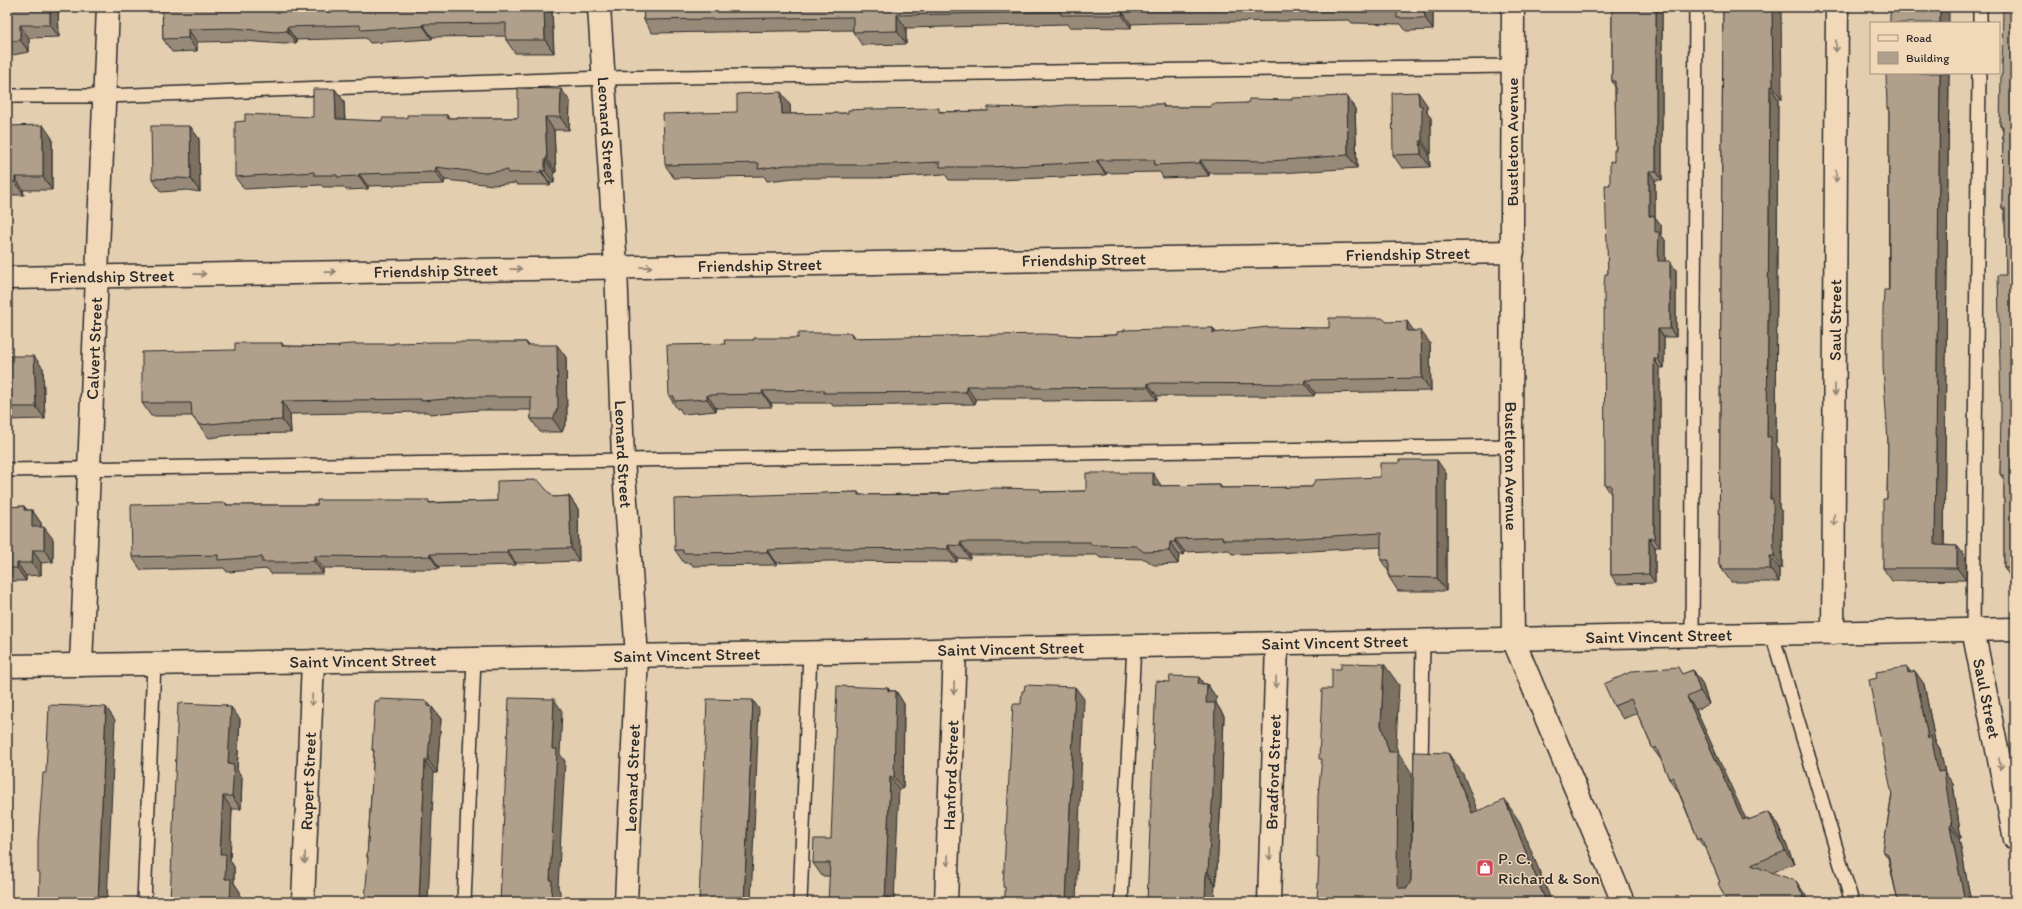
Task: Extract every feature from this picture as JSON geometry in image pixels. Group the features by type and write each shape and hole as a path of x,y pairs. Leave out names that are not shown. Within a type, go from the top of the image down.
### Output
{"street":[{"name":"Calvert Street","path":"81,665 108,7"},
{"name":"Leonard Street","path":"599,7 616,268 623,459 637,656 626,902"},
{"name":"Bustleton Avenue","path":"1513,7 1511,446 1513,639 1623,902"},
{"name":"Saul Street","path":"1834,633 1837,7"},
{"name":"Friendship Street","path":"7,278 1513,252"},
{"name":"Saint Vincent Street","path":"7,666 637,656 1134,645 2015,629"},
{"name":"Saul Street","path":"1973,630 2015,839"},
{"name":"Bradford Street","path":"1269,902 1277,643"},
{"name":"Hanford Street","path":"946,902 955,649"},
{"name":"Rupert Street","path":"303,902 313,661"}],"lane":[{"path":"1692,635 1696,7"},
{"path":"1980,7 1980,22"},
{"path":"7,96 105,96 604,78 1512,66"},
{"path":"1973,630 1979,74"},
{"path":"7,470 1511,446"},
{"path":"1772,634 1852,902"},
{"path":"1420,783 1423,640"},
{"path":"1121,902 1134,645"},
{"path":"800,902 810,652"},
{"path":"464,902 474,659"},
{"path":"144,902 154,663"}],"building":[{"path":"7,7 50,7 50,25 20,25 20,40 7,42"},
{"path":"162,7 544,7 545,40 506,40 506,23 423,24 423,26 361,30 360,25 287,27 287,31 275,32 234,28 188,29 188,38 163,39"},
{"path":"643,7 1424,7 1425,18 1397,18 1397,11 1343,11 1342,8 1149,10 1122,11 1122,15 1061,15 1061,12 897,15 897,31 853,32 853,17 644,20"},
{"path":"1612,7 1656,7 1656,171 1649,171 1649,216 1655,217 1655,232 1659,232 1658,261 1670,261 1670,329 1658,329 1658,359 1654,359 1654,539 1649,538 1649,574 1611,575 1611,485 1605,485 1604,286 1605,274 1608,274 1605,185 1610,185 1610,161 1614,162 1614,150 1616,150 1615,81 1612,81"},
{"path":"1723,7 1772,7 1773,87 1770,86 1767,437 1771,437 1770,499 1773,499 1774,556 1770,556 1770,569 1722,569 1722,565 1719,565"},
{"path":"1890,7 1940,7 1940,22 1890,22"},
{"path":"2003,7 2015,7 2015,567 2004,567 2004,476 2000,474 2001,410 1998,275 2006,275 2005,208 2002,208 2003,126 2000,126"},
{"path":"1886,74 1940,74 1935,545 1957,546 1957,568 1883,568 1883,499 1887,499 1888,442 1883,366 1884,290 1889,290 1889,108 1887,108"},
{"path":"518,88 561,89 560,117 545,117 547,159 545,159 545,171 541,170 541,172 508,173 508,170 485,173 436,167 435,172 359,174 359,176 337,177 337,175 314,175 314,172 235,177 235,122 245,121 245,114 313,117 313,89 335,89 336,119 382,121 382,118 407,118 407,115 447,115 447,118 518,118"},
{"path":"781,92 782,114 848,113 848,110 870,109 939,108 939,112 988,111 988,107 1030,108 1067,105 1163,104 1163,107 1211,107 1211,104 1248,103 1249,99 1292,100 1292,98 1347,96 1348,155 1271,161 1200,160 1200,163 1154,165 1155,160 1097,160 1097,162 990,167 940,167 940,162 871,165 786,165 758,169 759,163 665,165 663,114 737,112 737,94"},
{"path":"1418,92 1419,105 1422,106 1422,141 1420,141 1421,154 1393,155 1392,93"},
{"path":"43,125 43,177 15,177 15,182 7,182 7,126"},
{"path":"151,126 190,126 191,179 152,179"},
{"path":"1329,318 1382,318 1387,322 1407,321 1407,331 1421,331 1422,378 1306,380 1305,384 1148,383 1148,387 1034,388 1034,386 966,386 966,392 824,393 824,390 762,391 763,394 707,395 707,399 674,401 674,396 669,396 667,345 725,344 724,340 754,340 754,338 798,338 798,333 851,333 852,338 1044,334 1079,336 1117,335 1117,332 1124,330 1213,328 1213,333 1268,327 1329,328"},
{"path":"526,342 527,345 557,345 558,407 553,419 531,419 531,397 471,397 421,401 421,399 282,401 282,420 200,425 192,416 191,403 142,403 142,352 235,350 235,343 282,343 282,346 339,347 339,345 351,344"},
{"path":"7,356 34,356 36,407 7,407"},
{"path":"1399,460 1437,460 1437,578 1389,577 1389,560 1381,560 1381,533 1267,540 1223,540 1222,537 1175,539 1175,542 1170,542 1169,551 1144,552 1136,546 1091,545 1090,542 960,542 961,546 948,545 948,549 819,548 767,550 767,552 683,553 683,550 675,550 674,499 858,492 858,495 950,494 950,492 995,488 1040,489 1041,492 1086,491 1086,473 1153,473 1153,486 1220,485 1220,488 1312,487 1315,480 1380,477 1380,463 1399,463"},
{"path":"538,480 553,497 569,496 571,548 507,550 507,553 430,554 430,556 405,557 314,556 314,561 294,562 262,562 262,557 218,560 218,555 132,557 131,505 226,503 226,505 317,505 317,500 429,500 429,503 497,501 497,481"},
{"path":"24,506 24,510 32,510 32,527 44,527 44,550 33,550 32,563 17,563 17,568 7,568 7,507"},
{"path":"1341,663 1384,664 1381,725 1389,752 1398,752 1397,885 1400,888 1407,888 1411,881 1414,752 1448,753 1472,813 1505,800 1546,902 1317,902 1319,858 1317,858 1318,795 1322,759 1319,759 1322,689 1332,689 1332,669 1341,669"},
{"path":"1678,667 1682,674 1693,670 1700,691 1687,697 1743,820 1748,818 1748,820 1769,812 1785,851 1751,865 1796,881 1806,902 1727,902 1718,883 1720,882 1701,837 1698,839 1673,777 1669,779 1656,747 1653,749 1631,699 1614,706 1604,684 1633,671"},
{"path":"1907,667 1908,673 1915,671 1928,738 1931,736 1938,772 1944,771 1952,825 1950,826 1965,902 1898,902 1888,854 1883,851 1892,795 1869,680 1877,678 1876,672"},
{"path":"1170,676 1199,677 1198,684 1207,684 1206,703 1215,703 1213,788 1205,902 1147,902 1156,681 1169,682"},
{"path":"1025,685 1075,687 1066,902 1005,902 1005,887 1003,887 1013,704 1021,704 1022,691 1024,691"},
{"path":"837,686 888,688 888,691 896,691 894,777 890,776 885,902 828,902 830,863 813,863 814,839 831,839"},
{"path":"509,698 554,699 552,749 557,749 550,880 552,880 551,902 500,902"},
{"path":"379,699 427,701 427,706 432,707 428,760 425,760 419,902 365,902 374,750 372,750 375,701 379,701"},
{"path":"707,699 753,700 744,902 699,902"},
{"path":"178,703 226,705 226,707 231,707 228,764 234,765 232,796 223,796 220,854 226,854 225,879 231,879 230,902 170,902"},
{"path":"49,705 106,707 98,902 39,902 40,873 38,873 38,841 43,773 46,773"}],"place":[{"name":"P. C. Richard & Son","path":"1485,868"}]}
